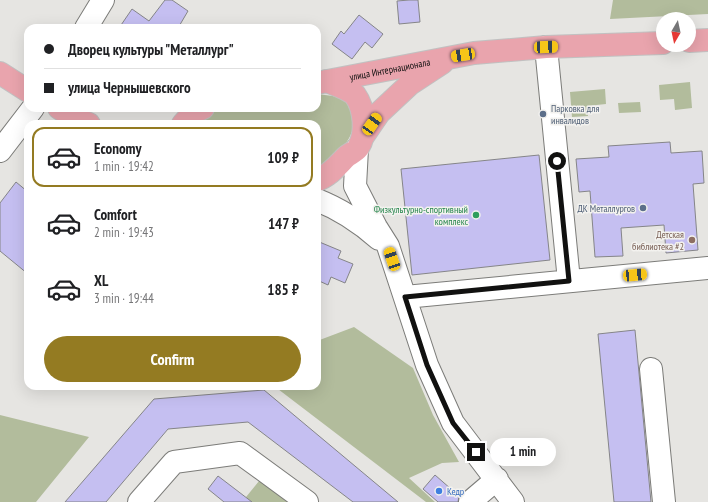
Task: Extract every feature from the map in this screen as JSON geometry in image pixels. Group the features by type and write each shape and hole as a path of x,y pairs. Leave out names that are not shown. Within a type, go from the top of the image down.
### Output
{"main road":[{"path":"696,41 708,40"},
{"name":"улица Интернационала","path":"322,82 474,53 546,47 656,43"},
{"name":"улица Интернационала","path":"321,179 336,167 361,142 379,114 410,84 452,57"},
{"path":"0,73 24,88"},
{"path":"322,82 354,94 362,112 361,142"},
{"path":"66,112 79,120"},
{"path":"187,120 195,112"}],"street":[{"path":"88,24 103,0"},
{"path":"546,47 569,281"},
{"path":"0,151 30,112"},
{"path":"361,142 355,186 376,227 388,246 427,365 453,423 513,502"},
{"path":"321,202 361,224 388,246"},
{"path":"405,297 708,268"},
{"path":"652,369 664,502"},
{"path":"139,502 174,462 240,453 307,502"},
{"path":"470,502 497,479"}],"green space":[{"path":"613,0 708,0 708,14 696,15 696,12 656,12 656,17 610,19"},
{"path":"690,82 692,108 675,110 674,99 660,100 659,85"},
{"path":"605,89 606,104 587,106 588,116 572,117 570,92"},
{"path":"321,94 333,96 348,101 354,116 354,125 342,148 321,170 321,120 196,120 204,114 214,112 321,112"},
{"path":"640,102 641,112 619,113 618,103"},
{"path":"354,327 413,368 433,415 459,462 442,463 409,478 435,502 426,502 279,390 321,390 321,339"},
{"path":"0,415 89,437 36,502 0,502"},
{"path":"263,476 299,502 242,502"}],"building":[{"path":"165,0 172,0 188,11 180,24 122,24 132,9 149,21"},
{"path":"418,0 420,22 399,24 397,1"},
{"path":"359,15 383,34 372,48 365,42 352,59 332,44 341,31 344,34"},
{"name":"ДК Металлургов","path":"670,142 671,153 702,151 704,183 693,184 698,250 666,253 664,225 621,228 623,256 595,257 590,191 579,192 576,159 609,157 608,146"},
{"name":"Физкультурно-спортивный комплекс","path":"539,155 550,260 412,275 401,169"},
{"path":"16,182 24,189 24,271 0,251 0,203"},
{"path":"321,243 341,251 338,258 353,264 345,283 331,277 328,285 321,282"},
{"path":"635,330 651,502 614,502 598,334"},
{"path":"264,390 398,502 353,502 248,422 168,429 106,502 65,502 154,399"},
{"path":"435,475 459,496 458,502 438,502 423,489"},
{"path":"218,476 252,502 224,502 208,489"}],"place":[{"name":"Парковка для инвалидов","path":"543,114"},
{"name":"ДК Металлургов","path":"643,208"},
{"name":"Физкультурно-спортивный комплекс","path":"476,215"},
{"name":"Детская библиотека #2","path":"692,240"},
{"name":"Кедр","path":"439,491"}],"route":[{"path":"476,452 453,423 427,365 405,297 569,281 557,161"}]}
